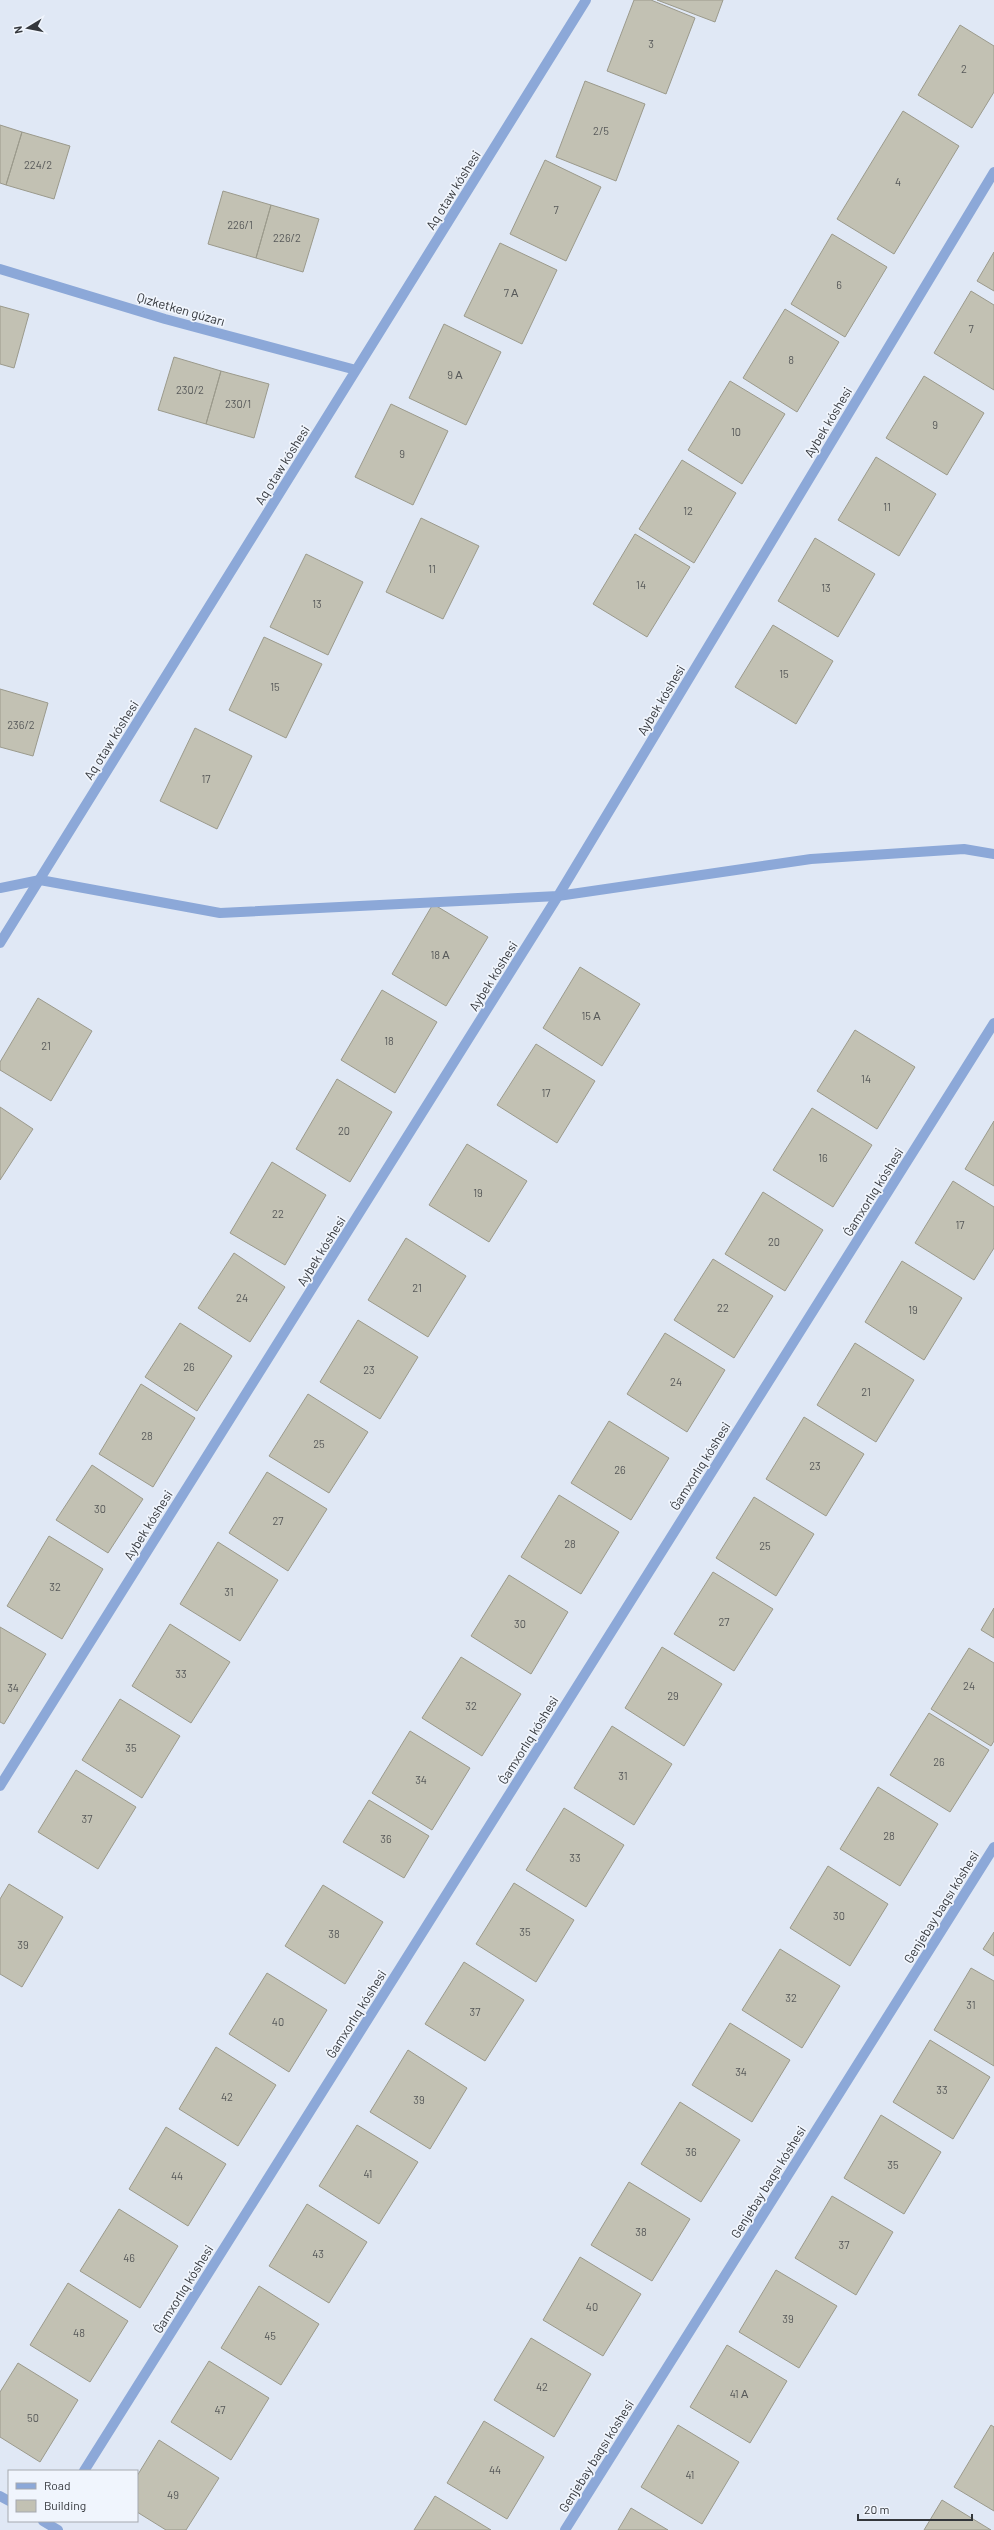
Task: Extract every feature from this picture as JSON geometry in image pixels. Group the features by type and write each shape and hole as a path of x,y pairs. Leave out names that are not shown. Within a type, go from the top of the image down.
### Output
{"street":[{"name":"Aq otaw kóshesi","path":"0,943 586,0"},
{"name":"Aybek kóshesi","path":"0,1786 558,896 994,172"},
{"name":"Qızketken gúzarı","path":"0,269 165,320 356,370"},
{"path":"0,888 40,880 220,913 558,896 811,859 964,849 994,854"},
{"name":"Ǵamxorlıq kóshesi","path":"85,2470 994,1023"},
{"name":"Genjebay baqsı kóshesi","path":"565,2530 994,1847"}],"building":[{"path":"634,0 651,0 695,18 666,94 607,71"},
{"path":"657,0 723,0 715,22"},
{"path":"960,25 994,46 994,92 972,128 918,95"},
{"path":"585,81 645,104 616,181 556,157"},
{"path":"903,111 959,146 894,254 837,219"},
{"path":"0,125 22,132 6,185 0,183"},
{"path":"22,132 70,146 54,199 6,185"},
{"path":"545,160 601,187 566,261 510,234"},
{"path":"223,191 271,205 256,258 208,244"},
{"path":"271,205 319,219 303,272 256,258"},
{"path":"832,234 887,267 845,337 791,304"},
{"path":"500,243 557,270 522,344 464,316"},
{"path":"994,252 994,291 977,281"},
{"path":"971,291 994,305 994,390 934,353"},
{"path":"0,306 29,314 14,368 0,364"},
{"path":"785,309 839,342 797,412 743,378"},
{"path":"444,324 501,352 466,425 409,398"},
{"path":"174,357 221,371 206,424 158,410"},
{"path":"221,371 269,384 254,438 206,424"},
{"path":"924,376 984,413 947,475 886,438"},
{"path":"730,381 785,414 742,484 688,450"},
{"path":"391,404 448,431 413,505 355,477"},
{"path":"876,457 936,494 899,556 838,520"},
{"path":"682,460 736,493 694,563 639,529"},
{"path":"421,518 479,546 443,619 386,592"},
{"path":"635,534 690,567 647,637 593,604"},
{"path":"815,538 875,574 838,637 778,601"},
{"path":"306,554 363,582 328,655 270,627"},
{"path":"773,625 833,661 796,724 735,687"},
{"path":"264,637 322,664 286,738 229,710"},
{"path":"0,689 48,703 33,756 0,747"},
{"path":"195,728 252,756 217,829 160,801"},
{"path":"433,904 488,937 446,1006 392,974"},
{"path":"580,967 640,1004 602,1066 543,1028"},
{"path":"382,990 437,1022 395,1093 341,1060"},
{"path":"38,998 92,1031 51,1101 0,1070 0,1062"},
{"path":"855,1030 915,1067 877,1129 817,1091"},
{"path":"536,1044 595,1081 557,1143 497,1105"},
{"path":"337,1079 392,1112 350,1182 296,1149"},
{"path":"0,1107 33,1129 0,1180"},
{"path":"812,1108 872,1145 833,1207 773,1170"},
{"path":"994,1121 994,1186 965,1169"},
{"path":"467,1144 527,1181 489,1242 429,1205"},
{"path":"272,1162 326,1195 285,1265 230,1233"},
{"path":"953,1181 994,1207 994,1248 974,1280 915,1243"},
{"path":"763,1192 823,1230 785,1291 725,1254"},
{"path":"406,1238 466,1276 428,1337 368,1300"},
{"path":"234,1253 285,1287 250,1342 198,1308"},
{"path":"713,1259 773,1296 734,1358 674,1320"},
{"path":"902,1261 962,1298 924,1360 865,1322"},
{"path":"358,1320 418,1357 380,1419 320,1382"},
{"path":"180,1323 232,1356 197,1411 145,1377"},
{"path":"665,1333 725,1370 687,1432 627,1394"},
{"path":"855,1343 914,1380 876,1442 817,1405"},
{"path":"141,1384 195,1418 153,1487 99,1454"},
{"path":"308,1394 368,1432 329,1493 269,1456"},
{"path":"804,1417 864,1454 826,1516 766,1479"},
{"path":"609,1421 669,1458 631,1520 571,1483"},
{"path":"92,1465 143,1499 108,1553 56,1520"},
{"path":"267,1472 327,1509 288,1571 229,1533"},
{"path":"559,1495 619,1532 581,1594 521,1557"},
{"path":"754,1497 814,1534 776,1596 716,1558"},
{"path":"49,1536 103,1569 62,1639 7,1606"},
{"path":"218,1542 278,1580 240,1641 180,1604"},
{"path":"713,1572 773,1609 734,1671 674,1634"},
{"path":"509,1575 568,1612 531,1674 471,1636"},
{"path":"994,1608 994,1638 981,1630"},
{"path":"170,1624 230,1662 191,1723 132,1686"},
{"path":"0,1627 46,1654 4,1724 0,1722"},
{"path":"662,1647 722,1684 684,1746 625,1708"},
{"path":"969,1648 994,1663 994,1741 991,1746 931,1709"},
{"path":"461,1657 521,1694 482,1756 422,1718"},
{"path":"120,1699 180,1736 142,1798 82,1760"},
{"path":"929,1713 989,1750 950,1812 890,1775"},
{"path":"612,1726 672,1764 634,1825 574,1788"},
{"path":"410,1731 470,1768 432,1830 372,1793"},
{"path":"76,1770 136,1807 98,1869 38,1832"},
{"path":"878,1787 938,1824 900,1886 840,1849"},
{"path":"369,1800 429,1836 404,1878 343,1842"},
{"path":"564,1808 624,1845 586,1907 526,1870"},
{"path":"828,1866 888,1904 850,1966 790,1928"},
{"path":"514,1883 574,1920 536,1982 476,1944"},
{"path":"9,1884 63,1917 22,1987 0,1974 0,1899"},
{"path":"323,1885 383,1922 345,1984 285,1946"},
{"path":"994,1932 994,1956 983,1949"},
{"path":"780,1949 840,1986 802,2048 742,2010"},
{"path":"464,1962 524,2000 485,2061 425,2024"},
{"path":"971,1968 994,1981 994,2066 934,2030"},
{"path":"267,1973 327,2010 289,2072 229,2034"},
{"path":"730,2023 790,2060 752,2122 692,2085"},
{"path":"930,2040 990,2077 953,2139 893,2102"},
{"path":"216,2047 276,2085 238,2146 179,2109"},
{"path":"408,2050 467,2088 430,2149 370,2112"},
{"path":"680,2102 740,2140 701,2202 641,2164"},
{"path":"881,2115 941,2152 904,2214 844,2178"},
{"path":"357,2125 418,2162 379,2224 319,2186"},
{"path":"166,2127 226,2164 188,2226 129,2189"},
{"path":"629,2182 690,2219 652,2281 591,2245"},
{"path":"832,2196 893,2232 856,2295 795,2258"},
{"path":"307,2204 367,2242 329,2303 269,2266"},
{"path":"119,2209 178,2246 140,2308 80,2271"},
{"path":"580,2257 641,2294 603,2356 543,2320"},
{"path":"776,2270 837,2306 799,2368 739,2332"},
{"path":"68,2283 128,2321 90,2382 30,2345"},
{"path":"259,2286 319,2324 281,2385 221,2348"},
{"path":"531,2338 591,2374 554,2437 494,2400"},
{"path":"727,2345 787,2381 750,2443 690,2407"},
{"path":"209,2361 269,2398 231,2460 171,2422"},
{"path":"18,2363 78,2400 40,2462 0,2437 0,2392"},
{"path":"484,2421 544,2457 507,2519 447,2483"},
{"path":"678,2425 739,2462 702,2524 641,2487"},
{"path":"991,2425 994,2427 994,2511 954,2487"},
{"path":"159,2440 219,2478 186,2530 166,2530 138,2513 138,2474"},
{"path":"435,2496 491,2530 414,2530"},
{"path":"942,2500 991,2530 924,2530"},
{"path":"631,2508 668,2530 618,2530"}]}
